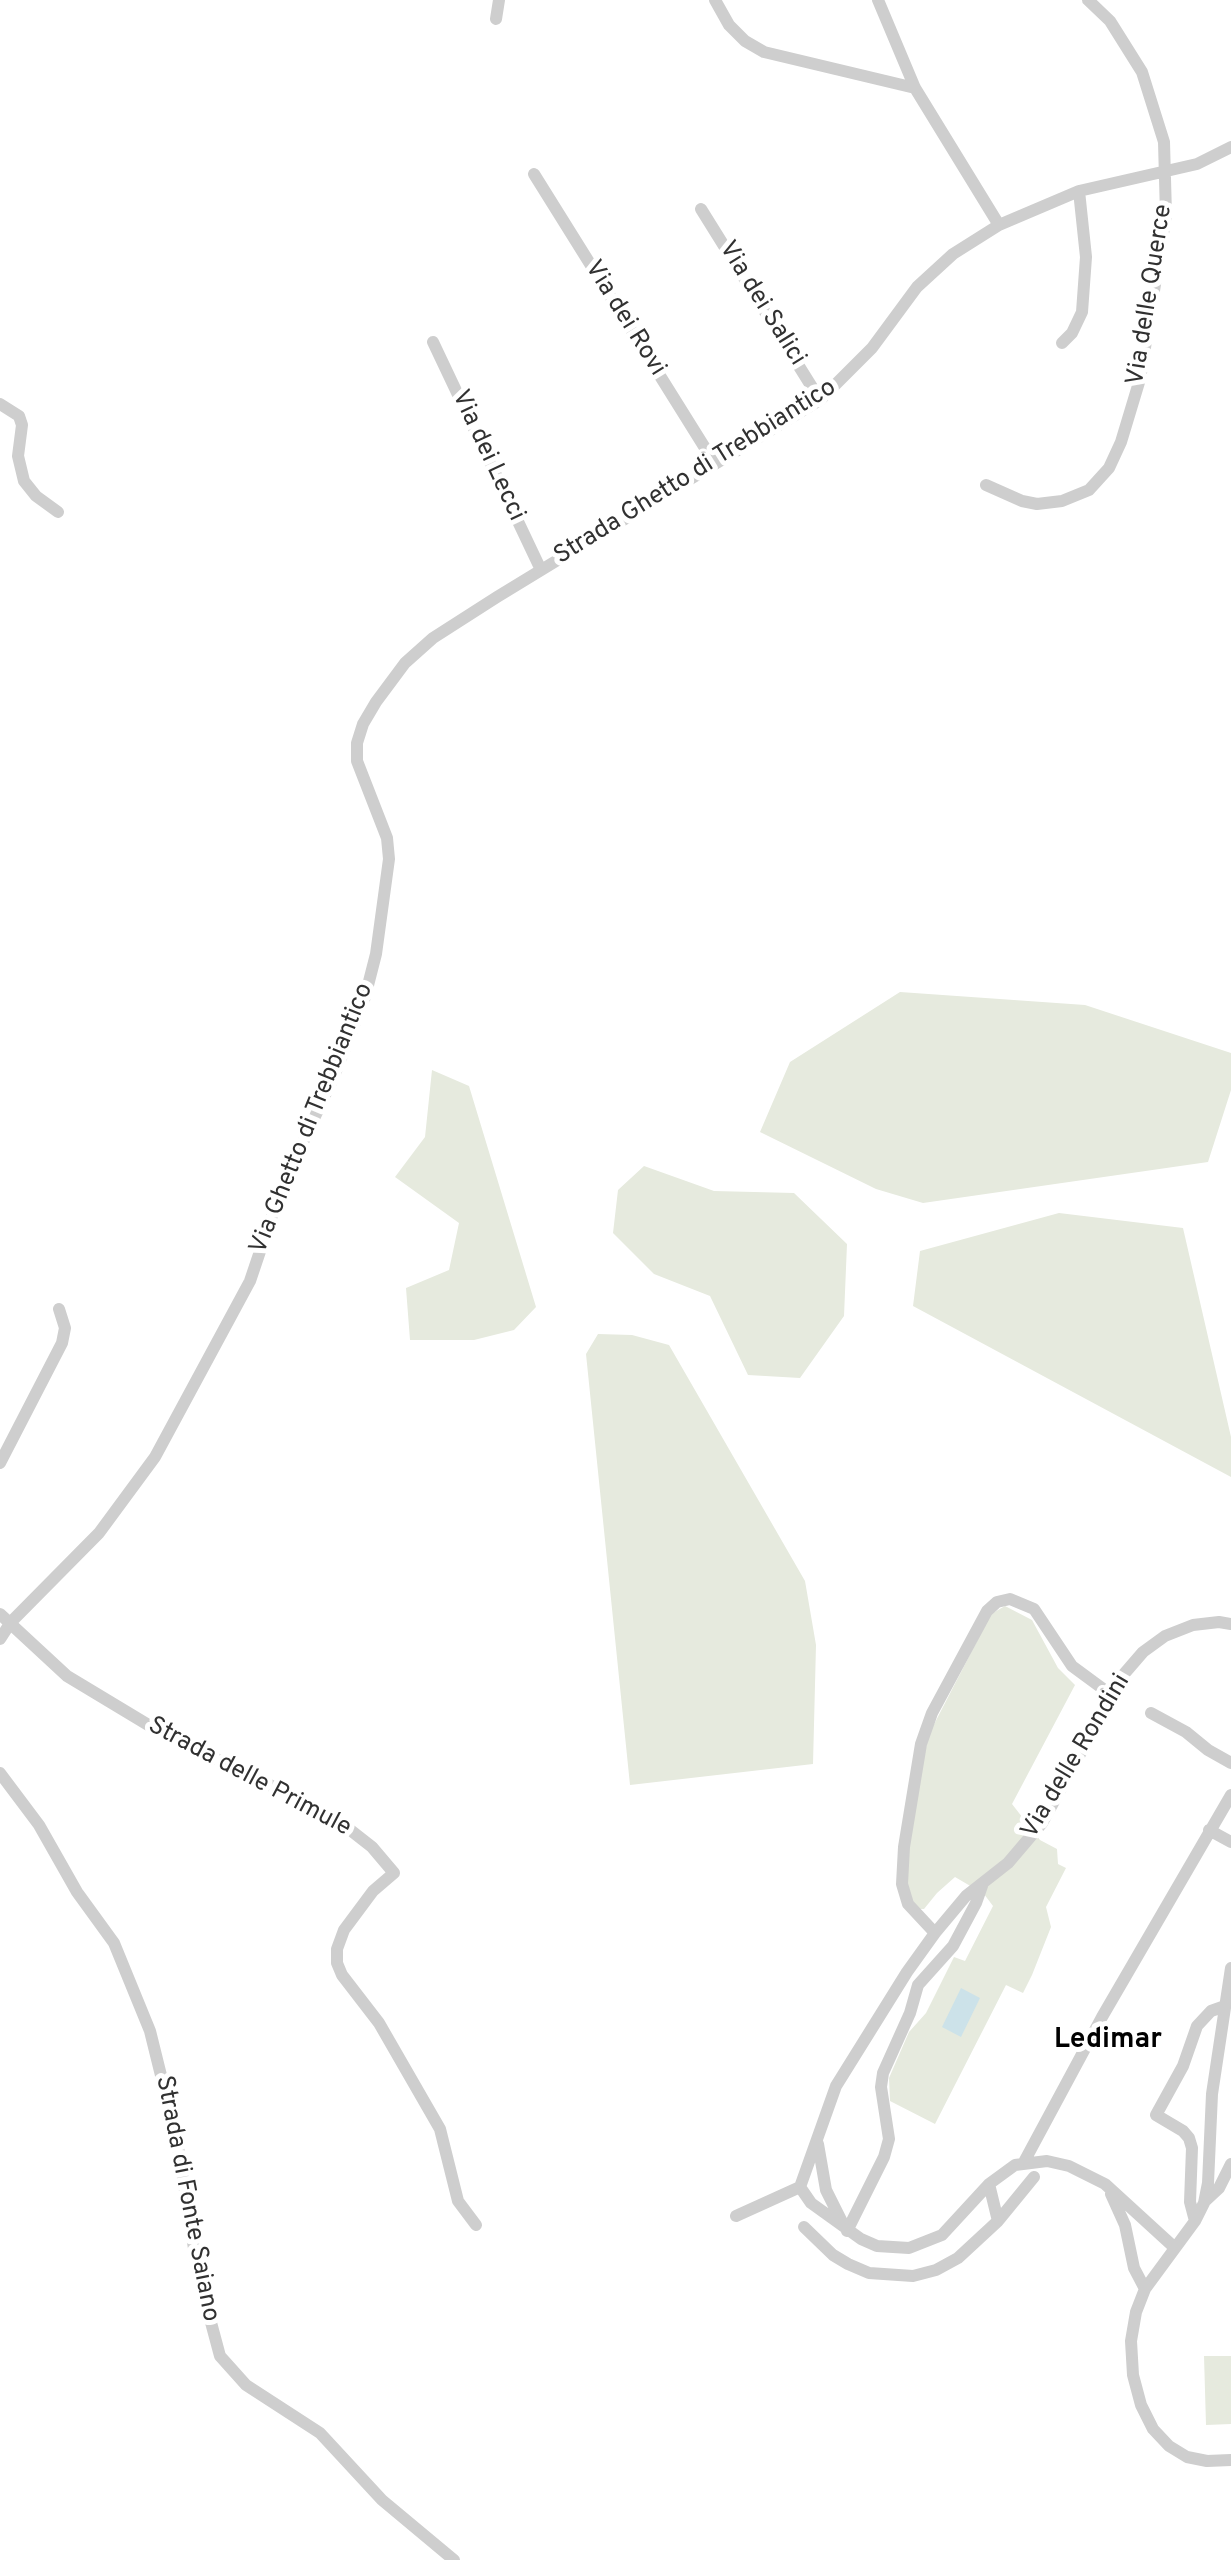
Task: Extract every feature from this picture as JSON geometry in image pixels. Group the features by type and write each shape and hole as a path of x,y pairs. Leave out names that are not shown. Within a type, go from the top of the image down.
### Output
{"street":[{"path":"496,19 499,0"},
{"path":"714,0 729,25 764,52 916,88"},
{"path":"878,0 916,88 998,225"},
{"name":"Via delle Querce","path":"986,484 1022,502 1049,503 1089,490 1109,468 1127,427 1140,379 1166,215 1164,142 1142,72 1110,21 1088,0"},
{"name":"Strada Ghetto di Trebbiantico","path":"540,570 820,400 872,348 917,288 952,254 998,225 1079,191 1198,164 1231,148"},
{"name":"Via dei Rovi","path":"534,174 715,464"},
{"path":"1062,342 1072,333 1082,312 1086,257 1079,191"},
{"name":"Via dei Salici","path":"702,209 820,400"},
{"name":"Via dei Lecci","path":"433,342 540,570"},
{"path":"0,404 19,416 22,425 18,456 24,481 58,512"},
{"name":"Via Ghetto di Trebbiantico","path":"4,1621 99,1532 155,1457 250,1281 282,1189 334,1076 376,954 389,859 387,838 357,761 363,724 405,663 433,638 540,570"},
{"path":"0,1463 62,1343 66,1328 59,1309"},
{"path":"934,1933 908,1904 902,1884 921,1744 932,1713 987,1612 997,1602 1010,1599 1034,1609 1072,1666 1110,1694"},
{"path":"0,1639 4,1621"},
{"name":"Strada delle Primule","path":"4,1621 67,1676 155,1729 350,1829 394,1873 373,1891 344,1930 337,1962 342,1975 379,2022 440,2129 458,2202 476,2225"},
{"name":"Via delle Rondini","path":"800,2187 836,2086 934,1933 966,1896 1027,1844 1042,1823 1110,1694 1144,1652 1165,1636 1193,1626 1231,1624"},
{"path":"1151,1713 1231,1763"},
{"name":"Strada di Fonte Saiano","path":"0,1772 39,1824 78,1892 114,1943 150,2031 177,2140 198,2274 220,2356 246,2385 320,2433 382,2500 454,2560"},
{"path":"1024,2162 1102,2017 1231,1795"},
{"path":"1209,1830 1231,1842"},
{"name":"Via delle Rondini","path":"847,2231 889,2139 881,2086 883,2073 918,1985 953,1946 982,1883"},
{"path":"1204,2203 1212,2094 1231,1968"},
{"path":"1195,2221 1190,2202 1189,2138 1156,2115 1183,2066 1197,2026 1210,2011 1225,2006"},
{"name":"Via delle Rondini","path":"818,2139 826,2190 847,2231"},
{"path":"736,2216 800,2187 810,2203 847,2231 877,2246 926,2244 957,2222 989,2184 1015,2164 1047,2161 1069,2166 1104,2184 1174,2248"},
{"path":"1231,2164 1219,2188 1204,2203 1145,2289 1131,2341 1141,2405 1169,2446 1187,2457 1231,2460"},
{"path":"804,2227 848,2264 890,2276 913,2276 958,2258 998,2221 1034,2177"},
{"path":"989,2184 998,2221"},
{"path":"1104,2184 1119,2208 1134,2268 1145,2289"}],"shaded area":[{"path":"900,992 1085,1005 1231,1053 1231,1090 1208,1162 923,1203 876,1189 760,1132 790,1062"},
{"path":"432,1070 469,1086 536,1307 514,1330 474,1340 410,1340 406,1288 449,1270 459,1223 395,1177 425,1137"},
{"path":"644,1166 714,1191 794,1193 847,1244 844,1316 800,1378 748,1375 710,1296 654,1274 613,1233 618,1190"},
{"path":"1059,1213 1183,1228 1231,1437 1231,1477 913,1306 920,1251"},
{"path":"598,1334 632,1335 669,1345 805,1581 816,1645 813,1764 630,1785 586,1354"},
{"path":"1005,1606 1032,1620 1058,1668 1075,1685 1012,1804 1040,1840 1057,1849 1058,1864 1066,1868 1046,1907 1051,1927 1023,1993 1006,1985 935,2124 890,2101 889,2078 909,2032 926,2013 954,1957 965,1961 993,1906 984,1894 955,1877 924,1909 915,1909 906,1889 907,1854 928,1736 991,1614"},
{"path":"1204,2356 1231,2356 1231,2424 1206,2425"}],"water":[{"path":"961,1988 980,1998 961,2037 942,2027"}],"district":[{"name":"Ledimar","path":"1108,2041"}]}
